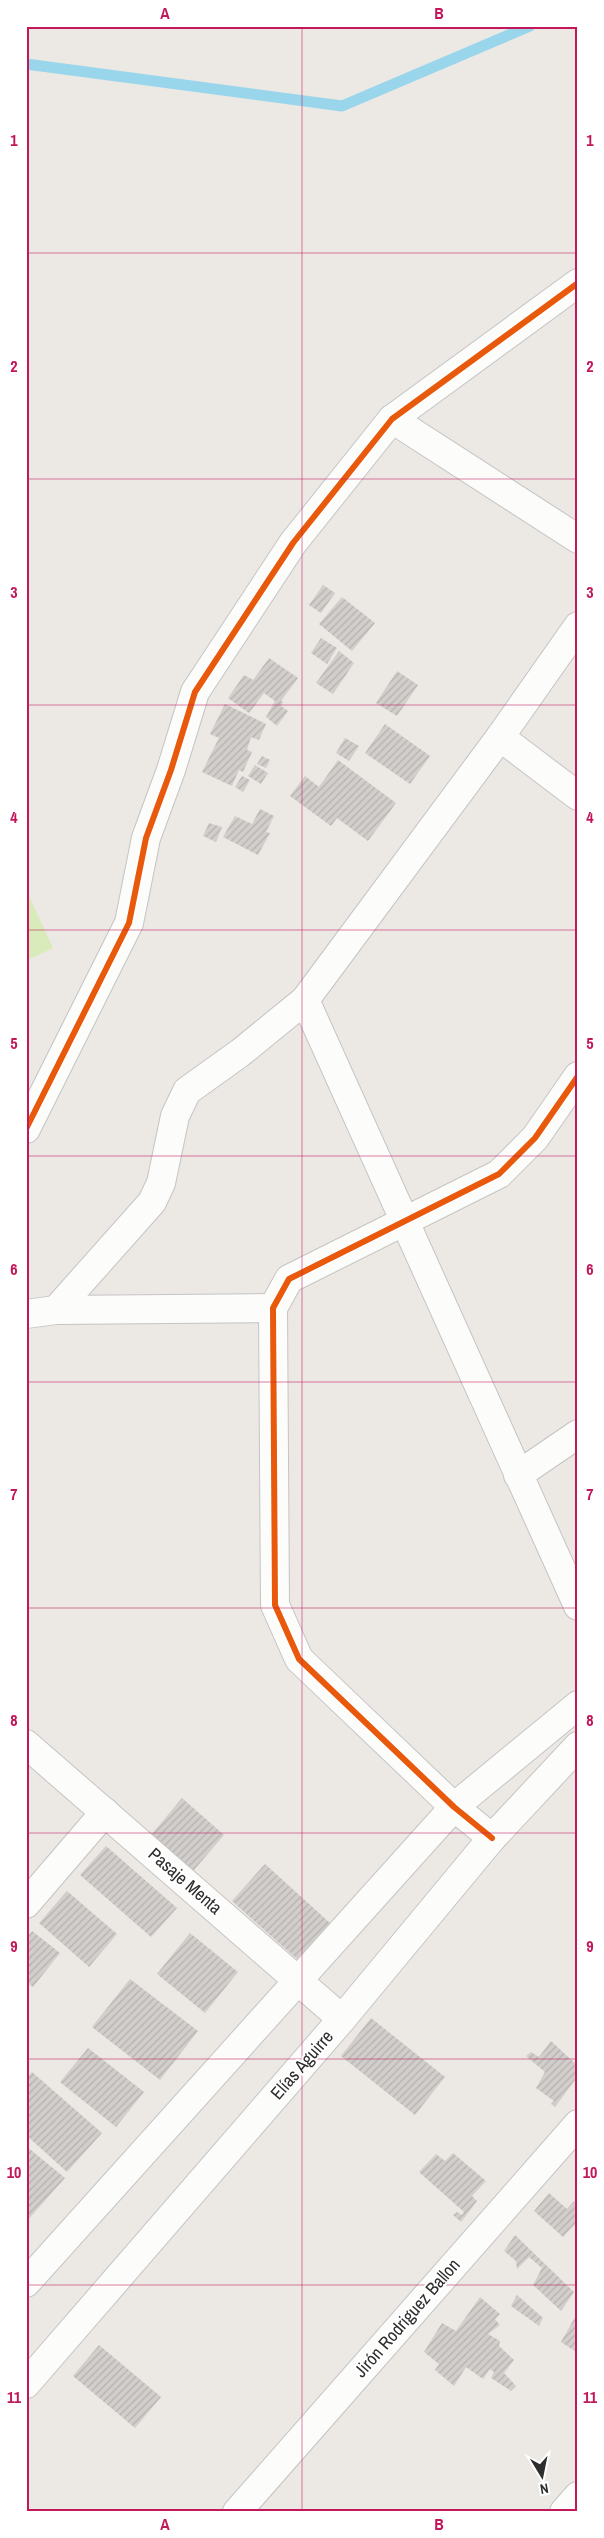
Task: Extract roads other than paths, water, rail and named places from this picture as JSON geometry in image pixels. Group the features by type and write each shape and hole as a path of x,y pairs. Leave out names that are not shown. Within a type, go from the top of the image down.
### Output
{"street":[{"path":"26,1129 129,923 146,838 171,770 196,692 293,543 392,419 578,283"},
{"path":"392,419 578,539"},
{"path":"56,1310 152,1202 161,1183 175,1116 187,1091 240,1053 305,1000 500,737 578,626"},
{"path":"500,737 578,796"},
{"path":"305,1000 578,1606"},
{"path":"492,1838 454,1807 298,1659 275,1605 273,1308 289,1279 499,1174 535,1138 578,1076"},
{"path":"26,1314 56,1310 273,1308"},
{"path":"518,1475 578,1434"},
{"path":"27,2282 300,1981 454,1807 578,1705"},
{"name":"Pasaje Menta","path":"26,1744 342,2019"},
{"name":"Elías Aguirre","path":"26,2384 342,2019 492,1838 578,1746"},
{"path":"26,1904 106,1812"},
{"name":"Jirón Rodriguez Ballon","path":"237,2512 578,2124"},
{"path":"564,2512 578,2496"}],"waterway":[{"path":"26,64 342,106 530,26"}]}
